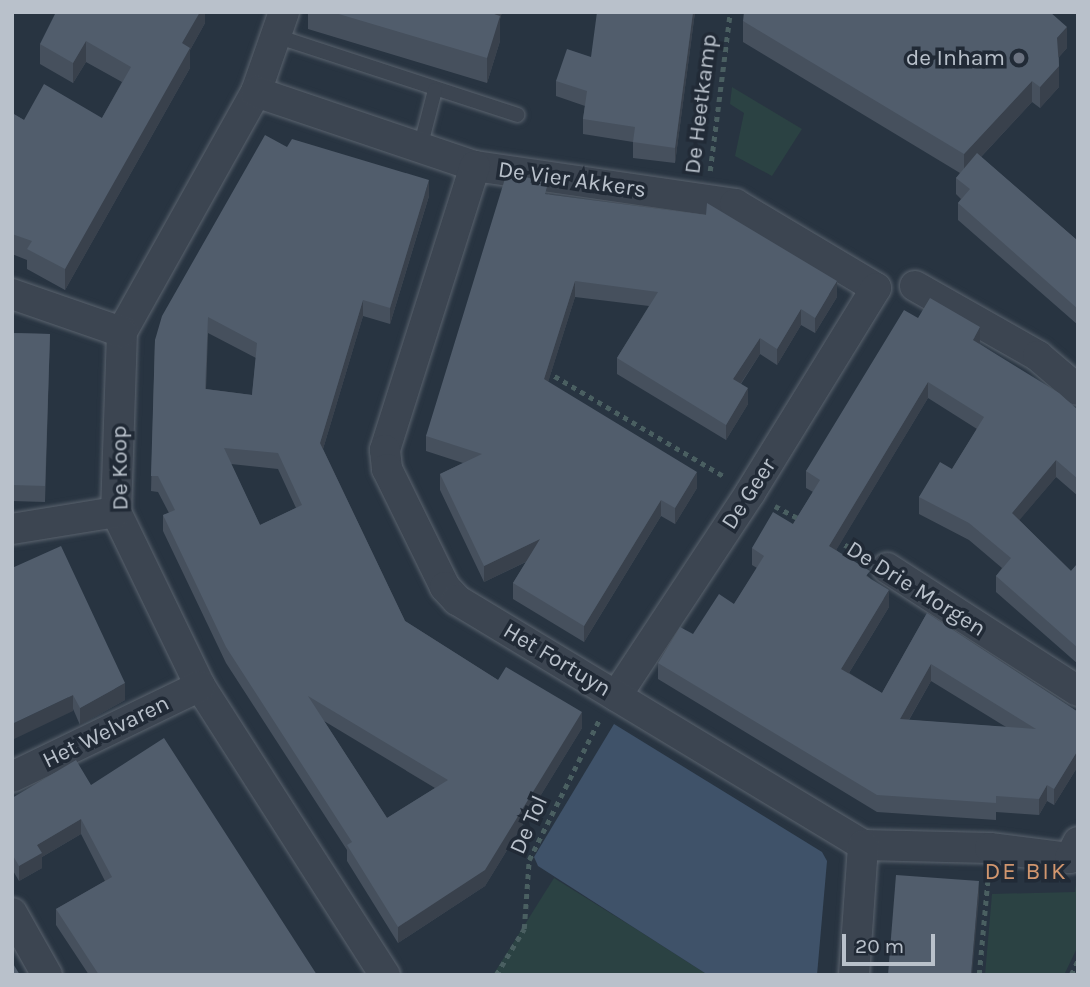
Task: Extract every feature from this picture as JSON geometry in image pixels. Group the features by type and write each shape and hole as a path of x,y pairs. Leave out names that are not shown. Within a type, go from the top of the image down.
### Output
{"street":[{"name":"De Koop","path":"280,24 256,92 122,332 116,512 200,686 385,975"},
{"name":"De Vier Akkers","path":"256,92 475,166 735,204 876,288"},
{"name":"Het Fortuyn","path":"475,166 385,450 387,469 445,587 457,600 863,845 990,848 1070,858 1078,842"},
{"path":"915,286 1038,356 1078,390"},
{"name":"De Geer","path":"616,696 750,493 876,288"},
{"path":"12,294 122,332"},
{"path":"12,529 116,512"},
{"name":"De Drie Morgen","path":"887,568 1078,691"},
{"name":"Het Welvaren","path":"12,777 200,686"},
{"path":"854,975 863,845"},
{"path":"12,913 47,975"}],"lane":[{"path":"280,24 435,90 517,115"},
{"path":"420,148 435,90"}],"path":[{"name":"De Heetkamp","path":"706,200 730,12"},
{"path":"544,370 750,493 808,524"},
{"name":"De Drie Morgen","path":"831,537 887,568"},
{"name":"De Tol","path":"496,975 524,929 529,860 616,696"},
{"path":"979,975 990,848"},
{"path":"1071,975 1078,960"}],"green space":[{"path":"732,87 802,129 772,176 735,156 744,113 730,104"},
{"path":"1078,867 1078,946 1064,975 985,975 992,894 1075,892"},
{"path":"554,878 636,929 708,975 493,975"}],"water":[{"path":"614,724 822,852 827,861 817,975 708,975 538,866 534,857"}],"building":[{"path":"56,12 200,12 182,43 190,48 65,269 27,249 32,241 12,234 12,113 24,120 44,84 102,118 131,67 86,41 73,63 40,44"},
{"path":"332,12 495,12 494,14 500,16 487,58"},
{"path":"597,12 693,12 675,148 633,142 635,127 583,119 587,91 556,81 567,49 591,57"},
{"path":"744,12 1050,12 1067,27 1057,38 1059,66 1040,87 1032,81 964,154 743,21"},
{"path":"265,135 287,147 292,139 429,180 390,308 363,300 320,443 405,621 498,680 506,667 582,712 485,870 398,927 347,845 352,842 226,647 163,515 175,510 158,476 151,476 155,340 162,316","holes":["208,317 257,343 252,395 205,389","224,448 278,453 302,505 260,525","308,696 448,780 387,818"]},
{"path":"977,153 1078,241 1078,309 958,203 970,189 956,178"},
{"path":"507,172 548,183 545,194 706,215 707,203 837,281 815,318 801,309 777,349 760,338 733,379 748,388 726,425 617,358 658,292 575,281 544,379 697,472 675,508 661,500 584,626 513,583 540,539 484,566 440,474 482,454 426,436"},
{"path":"930,298 980,327 973,340 1059,393 1078,410 1078,479 1056,460 1012,513 1071,571 1078,563 1078,648 996,576 1011,558 969,523 919,497 940,462 952,469 984,417 928,382 829,546 870,571 866,576 889,590 841,669 882,693 927,613 1078,712 1078,750 1054,789 1047,785 1039,799 996,796 996,803 877,795 658,663 680,627 693,634 719,594 734,604 764,556 752,548 773,512 793,524 820,480 806,471 904,310 918,318","holes":["931,664 1036,729 900,719"]},
{"path":"12,333 50,334 45,486 12,485"},
{"path":"61,546 125,683 80,708 73,695 12,724 12,568"},
{"path":"164,738 317,975 99,975 56,909 112,877 81,819 37,845 42,853 19,866 12,854 12,798 76,760 91,785"},
{"path":"896,875 979,881 971,975 888,975"},
{"path":"12,962 20,975 12,975"}],"place":[{"name":"de Inham","path":"1019,58"}],"district":[{"name":"DE BIK","path":"1026,872"}]}
